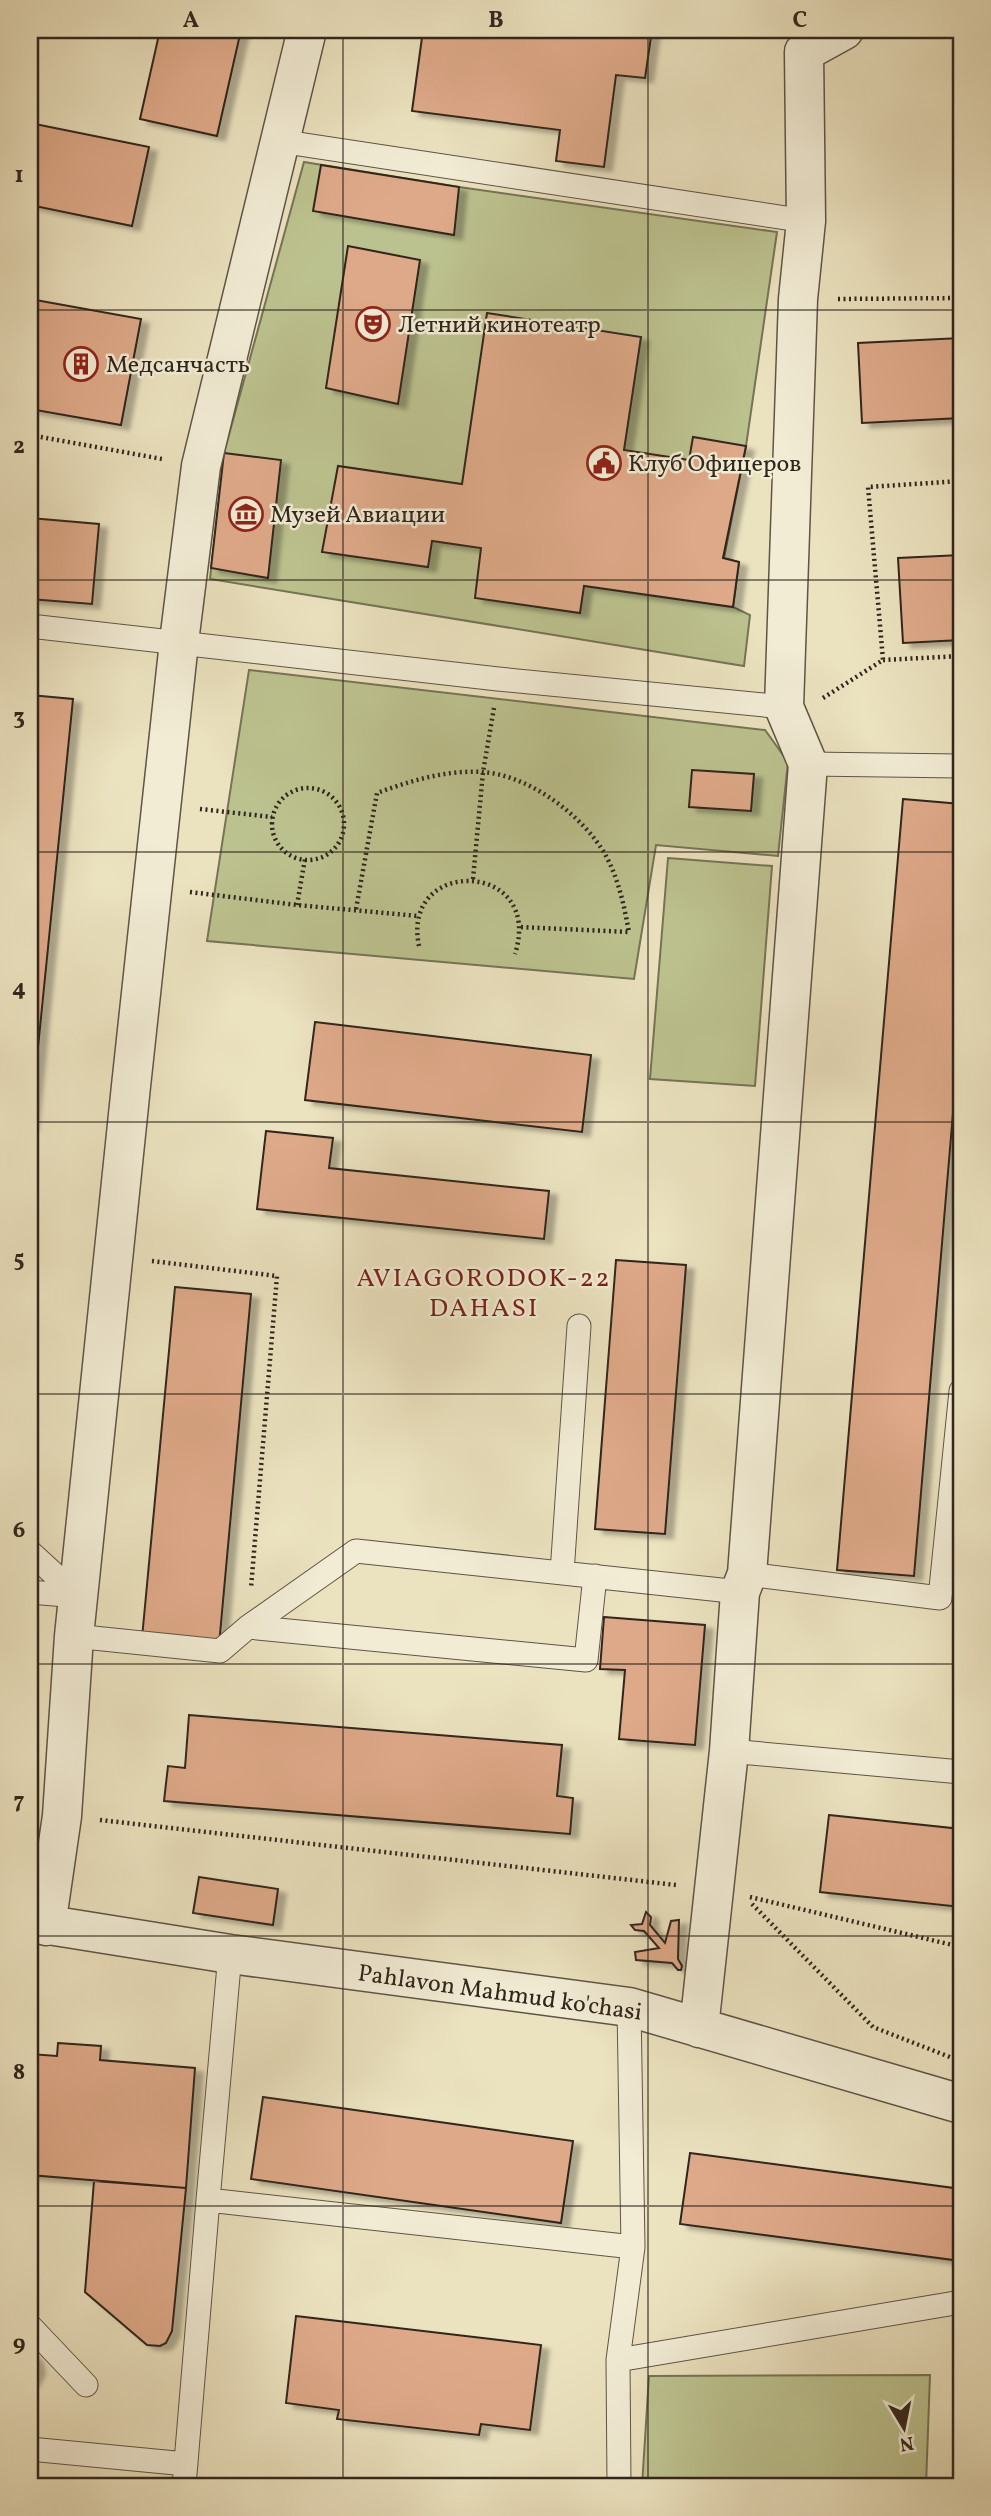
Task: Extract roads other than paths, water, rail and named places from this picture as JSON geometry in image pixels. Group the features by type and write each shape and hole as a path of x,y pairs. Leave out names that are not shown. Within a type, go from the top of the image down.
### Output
{"street":[{"path":"38,1924 62,1816 74,1636 113,1256 179,642 201,466 307,30"},
{"path":"699,2028 729,1751 808,764 787,713 798,299 806,221 804,52 844,30"},
{"name":"Pahlavon Mahmud ko'chasi","path":"38,1924 230,1954 629,2007 961,2104"}],"lane":[{"path":"279,141 806,221"},
{"path":"30,626 787,713"},
{"path":"808,764 961,766"},
{"path":"562,1573 579,1326"},
{"path":"74,1636 220,1651 248,1627 356,1551 595,1576 743,1583 940,1598 959,1439 961,1391"},
{"path":"30,1552 78,1596"},
{"path":"248,1627 586,1660 595,1576"},
{"path":"30,1592 78,1596"},
{"path":"729,1751 961,1772"},
{"path":"30,2449 185,2475 230,1954"},
{"path":"619,2486 618,2360 633,2247 629,2007"},
{"path":"208,2200 633,2247"},
{"path":"618,2360 961,2302"},
{"path":"30,2326 86,2385"}],"place":[{"name":"Летний кинотеатр","path":"373,324"},
{"name":"Медсанчасть","path":"81,364"},
{"name":"Клуб Офицеров","path":"604,463"},
{"name":"Музей Авиации","path":"246,514"}],"district":[{"name":"AVIAGORODOK-22 DAHASI","path":"484,1292"}]}
